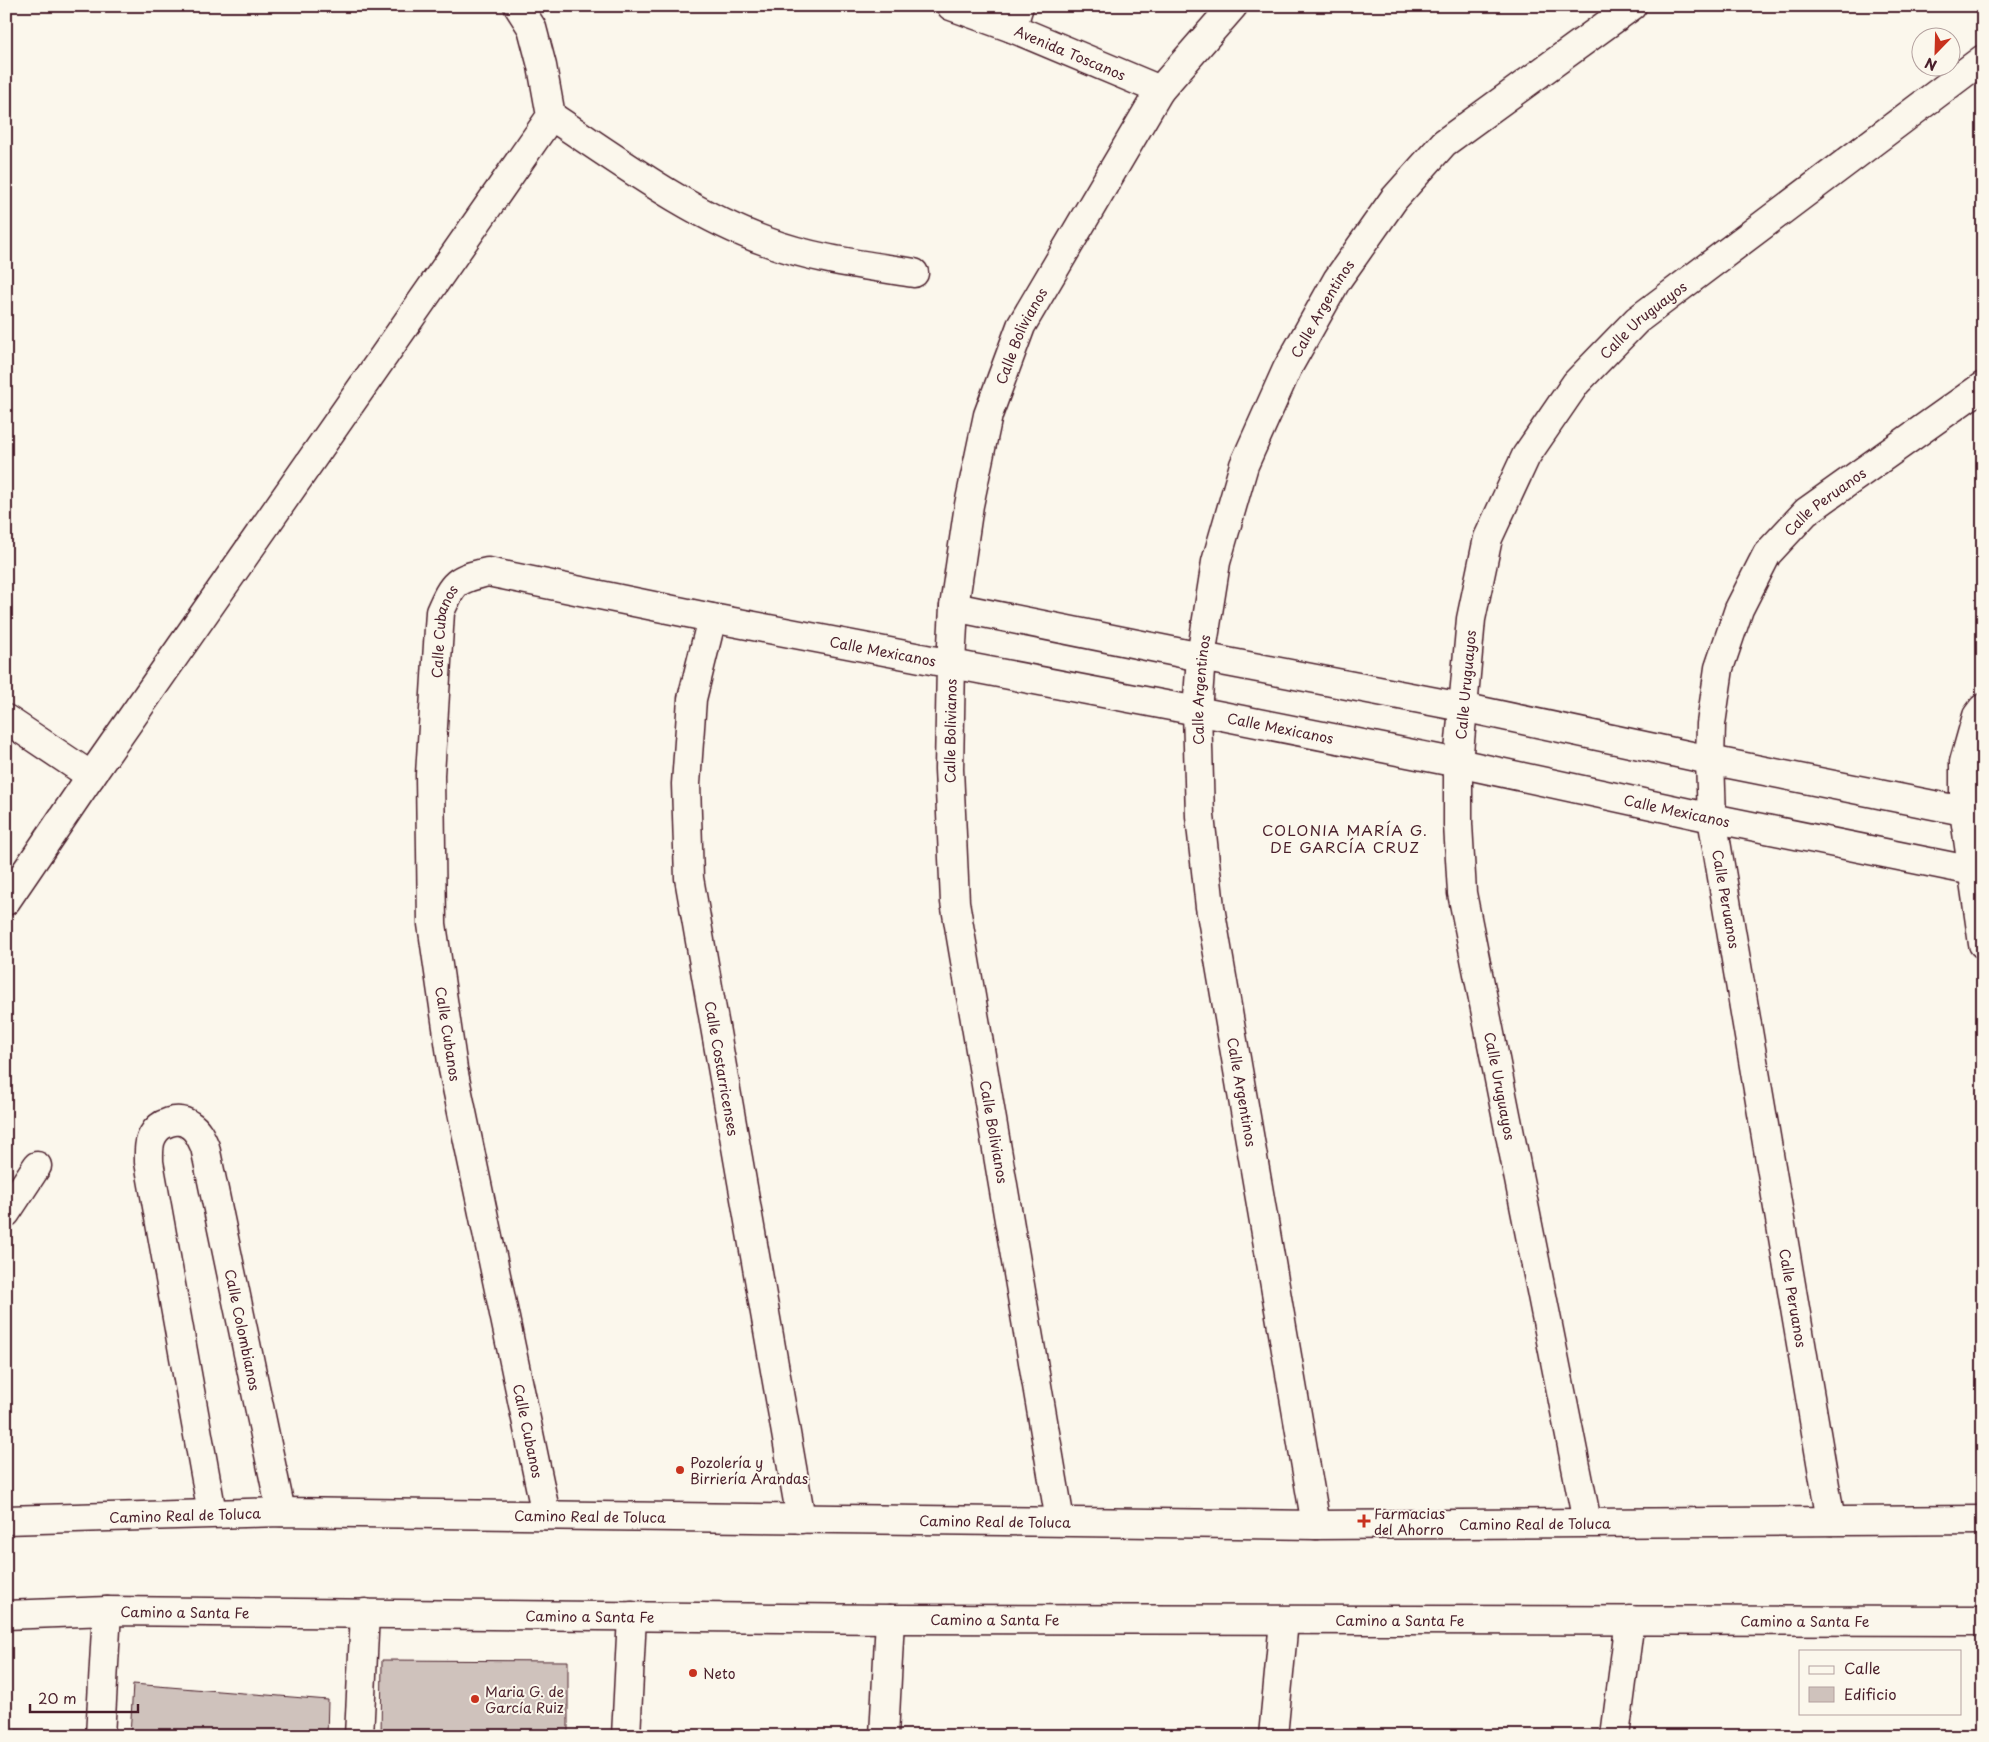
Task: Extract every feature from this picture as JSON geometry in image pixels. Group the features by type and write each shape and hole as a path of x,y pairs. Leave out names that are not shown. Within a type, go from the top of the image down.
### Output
{"street":[{"path":"6,901 551,116 542,66 532,28 518,6"},
{"name":"Avenida Toscanos","path":"951,6 1015,17 1160,90"},
{"name":"Calle Bolivianos","path":"1060,1521 955,902 949,769 954,607 968,505 988,415 1021,326 1160,90 1233,6"},
{"name":"Calle Argentinos","path":"1316,1525 1210,907 1200,816 1197,710 1201,657 1216,562 1244,465 1287,370 1338,280 1394,199 1444,143 1632,6"},
{"name":"Calle Uruguayos","path":"1587,1522 1462,893 1458,824 1458,763 1462,707 1471,619 1488,538 1526,456 1576,383 1637,320 1983,59"},
{"path":"551,116 701,213 764,241 818,258 914,274"},
{"name":"Calle Peruanos","path":"1831,1521 1712,818 1711,724 1719,668 1739,609 1767,554 1806,512 1983,386"},
{"name":"Calle Mexicanos","path":"488,572 712,618 1197,710 1978,872"},
{"name":"Calle Cubanos","path":"488,572 466,577 449,590 440,612 430,775 432,924 453,1069 546,1515"},
{"path":"954,607 1462,707 1710,760 1973,813"},
{"name":"Calle Costarricenses","path":"712,618 692,699 686,784 689,878 801,1519"},
{"path":"1983,708 1977,716 1964,762 1973,813 1983,944"},
{"path":"6,719 91,776"},
{"name":"Calle Colombianos","path":"212,1513 149,1162 149,1147 152,1135 161,1125 174,1121 189,1124 199,1134 205,1147 281,1512"},
{"path":"6,1213 37,1166"},
{"name":"Camino Real de Toluca","path":"6,1520 281,1512 1316,1525 1983,1520"},
{"path":"100,1736 107,1611"},
{"name":"Camino a Santa Fe","path":"6,1615 107,1611 890,1619 1983,1621"},
{"path":"359,1736 365,1613"},
{"path":"626,1736 632,1616"},
{"path":"884,1736 890,1619"},
{"path":"1615,1736 1630,1620"},
{"path":"1273,1736 1284,1621"}],"building":[{"name":"Maria G. de García Ruiz","path":"382,1660 568,1661 568,1736 381,1736"},
{"path":"133,1684 328,1700 327,1736 130,1736"},
{"path":"6,1729 72,1733 72,1736 6,1736"}],"place":[{"name":"Pozolería y Birriería Arandas","path":"680,1470"},
{"name":"Farmacias del Ahorro","path":"1364,1521"},
{"name":"Neto","path":"693,1673"},
{"name":"Maria G. de García Ruiz","path":"475,1699"}],"district":[{"name":"COLONIA MARÍA G. DE GARCÍA CRUZ","path":"1345,838"}]}
